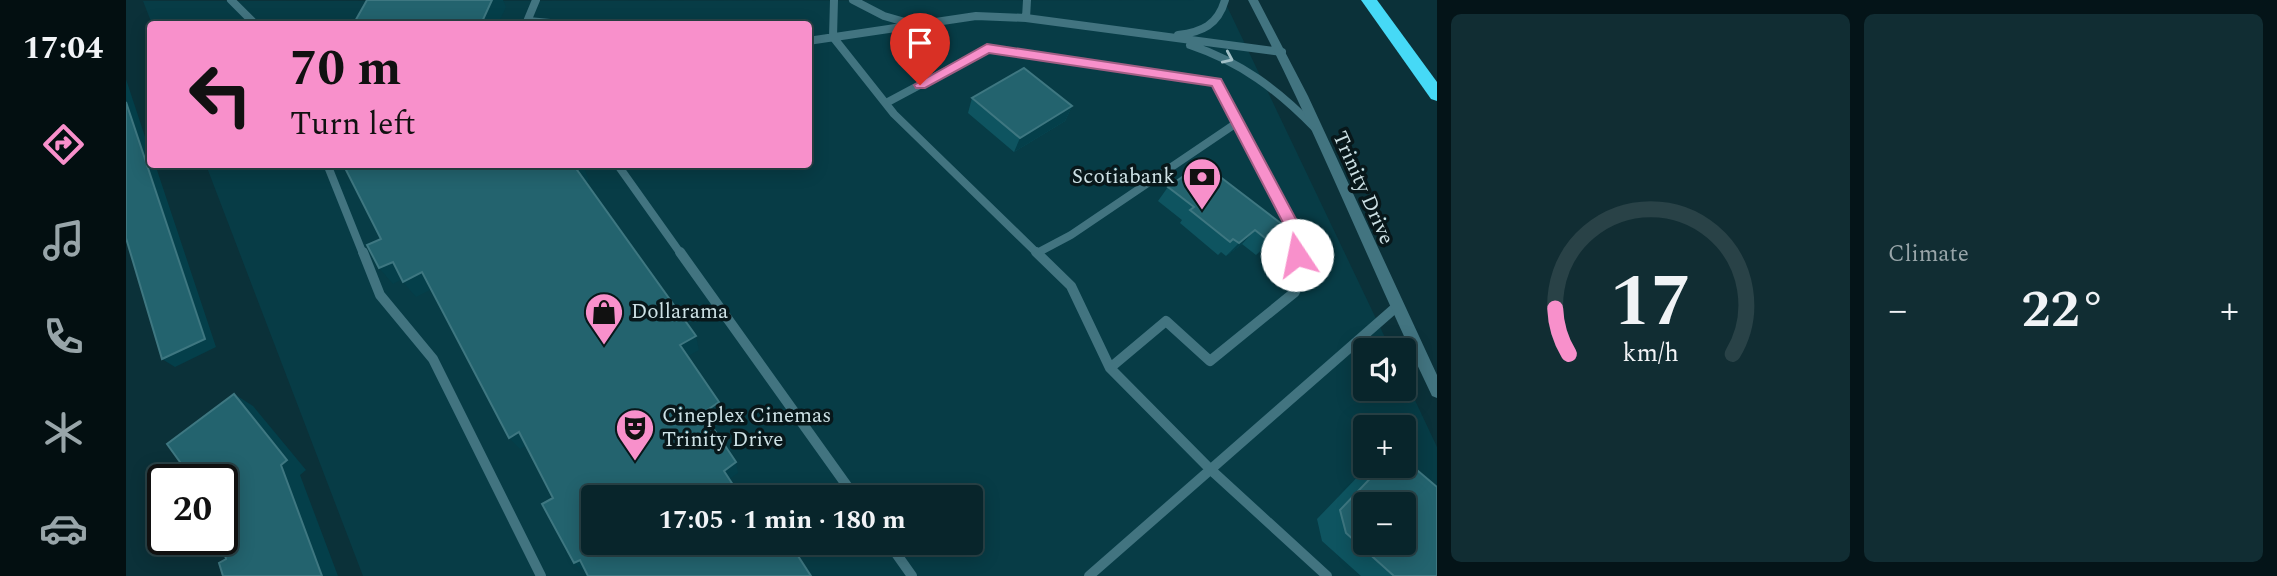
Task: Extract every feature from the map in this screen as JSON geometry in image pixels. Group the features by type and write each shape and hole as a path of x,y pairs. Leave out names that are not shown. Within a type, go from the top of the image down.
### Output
{"highway":[{"path":"1369,0 1437,95"},
{"path":"1376,0 1437,72"}],"street":[{"name":"Trinity Drive","path":"1253,0 1282,52 1395,308 1437,391"}],"lane":[{"path":"231,0 252,21"},
{"path":"528,21 536,0"},
{"path":"834,0 833,37 886,103 1071,286 1110,368 1210,469 1327,576"},
{"path":"853,0 884,16 916,25"},
{"path":"1026,18 1027,0"},
{"path":"1163,36 1206,29 1217,23 1223,13 1225,0"},
{"path":"812,40 976,16 1026,18 1282,52"},
{"path":"1163,36 1218,53 1242,64 1267,80 1316,129"},
{"path":"886,103 987,48 1217,82 1298,236 1295,292 1210,361 1166,321 1110,368"},
{"path":"1037,253 1071,235 1238,122"},
{"path":"329,168 380,295 433,359 541,576"},
{"path":"620,168 846,485"},
{"path":"1089,576 1395,308"},
{"path":"897,555 912,576"}],"shaded area":[{"path":"1224,0 1385,338 1353,338 1353,401 1415,401 1437,447 1437,576 363,576 207,168 812,168 812,21 151,21 143,1"}],"building":[{"path":"367,0 492,0 482,21 355,21"},
{"path":"1024,68 1072,106 1020,138 972,98"},
{"path":"126,102 205,339 162,359 126,238"},
{"path":"1202,163 1287,228 1270,242 1255,230 1239,243 1233,239 1230,242 1190,210 1194,207 1168,187"},
{"path":"345,168 576,168 696,336 680,345 719,402 703,413 736,462 724,471 733,485 581,485 581,555 797,555 811,576 588,576 580,560 574,563 542,504 553,498 519,432 509,438 422,272 403,282 393,262 379,268 367,245 381,239"},
{"path":"234,394 287,460 281,465 322,576 223,576 219,563 226,559 225,555 238,555 238,464 181,464 167,444"},
{"path":"1416,469 1437,487 1437,576 1394,576 1371,555 1416,555 1416,492 1357,492 1371,478 1416,478"},
{"path":"1353,496 1353,539 1346,533 1340,510"}],"place":[{"name":"Scotiabank","path":"1202,211"},
{"name":"Dollarama","path":"604,346"},
{"name":"Cineplex Cinemas Trinity Drive","path":"635,462"}],"route":[{"path":"920,85 987,48 1217,82 1298,236 1297,255"}]}
